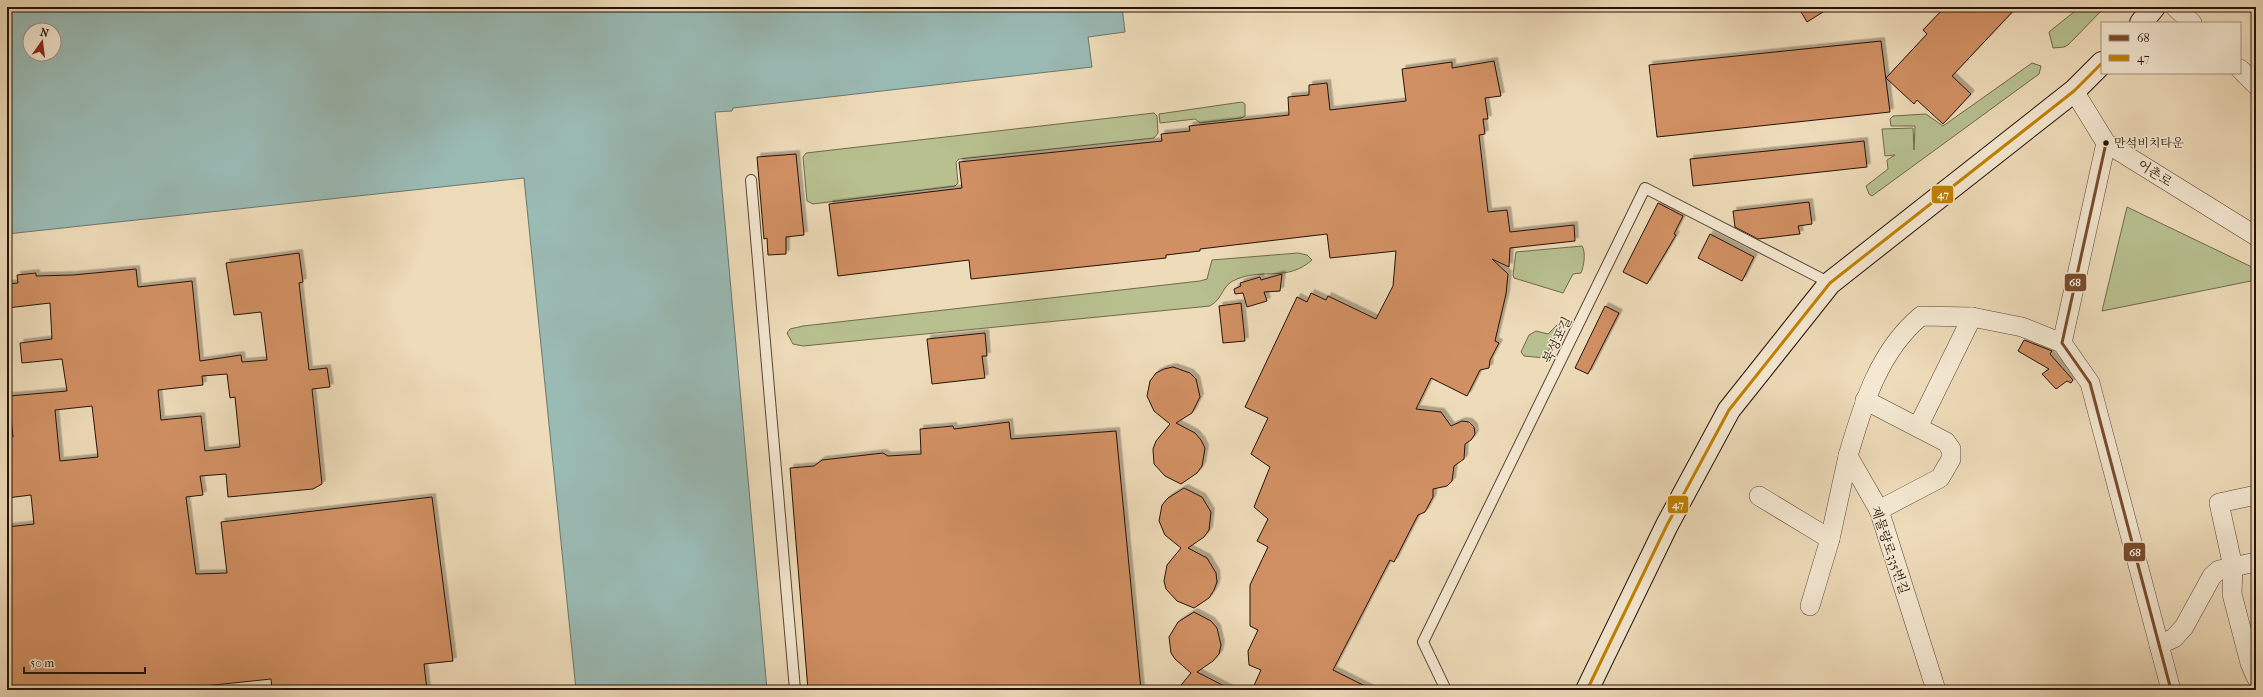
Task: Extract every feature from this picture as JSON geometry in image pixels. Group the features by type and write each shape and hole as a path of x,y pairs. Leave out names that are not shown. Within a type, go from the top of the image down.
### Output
{"main road":[{"path":"2142,22 2154,7"},
{"path":"1587,690 1667,525 1729,410 1830,283 2074,91 2101,64"}],"street":[{"path":"2175,7 2191,22"},
{"path":"2241,70 2256,85"},
{"name":"어촌로","path":"2074,91 2106,143 2256,236"},
{"path":"2062,343 2106,143"},
{"path":"1810,606 1830,539 1848,456 1865,400 1879,368 1907,328 1921,316 1972,317 2022,327 2062,343 2090,383 2171,690"},
{"path":"1918,427 1972,317"},
{"path":"1865,400 1946,442 1951,449 1951,459 1940,478 1879,510"},
{"name":"제물량로335번길","path":"1848,456 1879,510 1936,690"},
{"path":"2256,494 2219,503 2233,567 2232,594 2250,633 2250,663 2256,677"},
{"path":"1759,496 1830,539"},
{"path":"2159,645 2174,638 2184,627 2212,576 2219,570 2256,562"}],"lane":[{"path":"751,180 795,690"},
{"name":"북성포길","path":"1446,690 1423,642 1646,188 1830,283"}],"green space":[{"path":"2080,7 2105,7 2068,45 2053,48 2049,32"},
{"path":"2032,63 2041,66 2039,74 1872,196 1869,194 1866,186 1888,169 1887,160 1895,155 1885,156 1882,129 1913,128 1914,150 1915,126 1891,126 1890,119 1893,116 1926,114 1943,126"},
{"path":"1242,102 1245,104 1245,116 1241,118 1200,123 1195,119 1160,123 1159,114"},
{"path":"1154,113 1157,116 1158,133 1154,138 959,159 956,162 958,183 955,186 813,204 807,201 803,157 806,153"},
{"path":"2127,207 2256,269 2256,280 2102,311"},
{"path":"1582,246 1584,259 1581,273 1573,274 1563,293 1514,278 1513,275 1516,252"},
{"path":"1298,253 1307,255 1312,260 1303,267 1294,271 1257,274 1237,279 1225,288 1215,303 1210,306 803,346 793,344 787,333 790,329 803,326 1200,281 1207,279 1212,260"},
{"path":"1560,322 1562,323 1545,358 1524,356 1521,352 1529,335 1536,331 1548,334"}],"water":[{"path":"7,7 1122,7 1125,32 1088,37 1092,67 733,108 732,111 715,112 767,690 576,690 524,178 7,234"}],"building":[{"path":"1798,7 1831,7 1807,22"},
{"path":"1945,7 2017,7 1952,76 1971,94 1943,124 1917,100 1914,104 1886,78 1927,34 1923,30"},
{"path":"1881,41 1890,112 1657,137 1649,65"},
{"path":"1494,61 1501,96 1485,98 1488,119 1483,119 1485,134 1479,135 1488,212 1507,210 1510,232 1574,225 1575,241 1510,248 1509,267 1492,259 1508,274 1506,294 1495,341 1499,343 1490,360 1489,368 1480,370 1467,396 1431,378 1416,409 1441,412 1451,426 1462,421 1469,422 1474,427 1475,434 1471,440 1465,444 1464,459 1454,466 1452,481 1447,486 1433,489 1433,497 1425,512 1418,515 1394,562 1390,560 1333,670 1373,690 1252,690 1261,670 1249,665 1248,651 1258,630 1250,626 1250,585 1268,547 1257,541 1268,519 1254,507 1270,467 1251,454 1268,418 1245,407 1297,297 1307,302 1311,293 1326,300 1328,296 1376,319 1393,286 1396,251 1330,258 1327,234 1200,249 1200,251 1166,255 1166,258 971,279 969,260 838,276 829,204 962,188 959,162 1162,141 1161,134 1190,131 1189,126 1289,115 1288,97 1309,95 1309,85 1327,83 1330,110 1406,101 1402,69 1452,62 1452,68"},
{"path":"1864,141 1867,167 1693,186 1690,159"},
{"path":"796,154 804,235 786,237 786,254 768,255 767,238 764,239 757,157"},
{"path":"1809,202 1812,224 1798,226 1800,234 1758,239 1735,227 1733,211"},
{"path":"1658,203 1683,216 1674,234 1676,235 1647,284 1623,272"},
{"path":"1710,234 1754,257 1742,281 1698,258"},
{"path":"299,253 303,282 299,283 309,370 327,368 330,387 312,389 322,484 313,489 228,497 226,474 200,476 203,495 186,497 196,574 227,573 221,522 432,497 453,661 424,664 427,690 272,690 271,679 167,690 7,690 7,527 34,524 31,495 7,498 7,437 13,437 9,396 67,391 62,359 22,363 20,343 52,339 50,303 7,308 7,284 18,283 17,275 36,273 36,276 73,275 136,269 138,287 192,281 200,361 241,355 242,362 267,360 261,312 234,315 226,263","holes":["227,374 230,398 235,397 240,447 205,451 201,416 161,420 158,390 203,385 202,376","92,406 98,457 60,461 55,410"]},
{"path":"1282,274 1280,291 1264,292 1267,301 1247,307 1243,293 1235,294 1234,289 1241,286 1240,283 1260,277 1261,280"},
{"path":"1241,303 1245,341 1223,343 1219,306"},
{"path":"1605,306 1619,313 1588,374 1575,368"},
{"path":"985,333 987,356 982,356 985,378 932,384 927,339"},
{"path":"2024,340 2052,351 2050,354 2073,380 2071,383 2067,381 2056,389 2042,374 2049,369 2018,351"},
{"path":"1173,367 1190,373 1196,379 1200,397 1192,413 1176,423 1195,433 1205,448 1202,466 1197,473 1181,484 1165,476 1154,464 1153,449 1156,441 1170,424 1154,411 1147,396 1150,381 1156,373"},
{"path":"1009,422 1011,439 1116,431 1141,690 808,690 790,468 814,466 822,460 883,453 888,456 921,454 920,429 953,426 954,429"},
{"path":"1184,488 1202,497 1211,512 1209,530 1204,537 1188,548 1207,558 1216,573 1217,582 1209,598 1194,608 1177,601 1166,589 1164,581 1167,565 1181,548 1165,535 1159,521 1162,505 1168,498"},
{"path":"1194,612 1211,621 1217,628 1221,645 1219,654 1213,661 1197,672 1232,690 1177,690 1191,673 1175,659 1171,653 1169,637 1178,622"}],"transit line":[{"name":"47","path":"1587,690 1667,525 1729,410 1830,283 2074,91 2101,64"},
{"name":"68","path":"2106,143 2062,343 2090,383 2171,690"}],"place":[{"name":"만석비치타운","path":"2106,143"}]}
